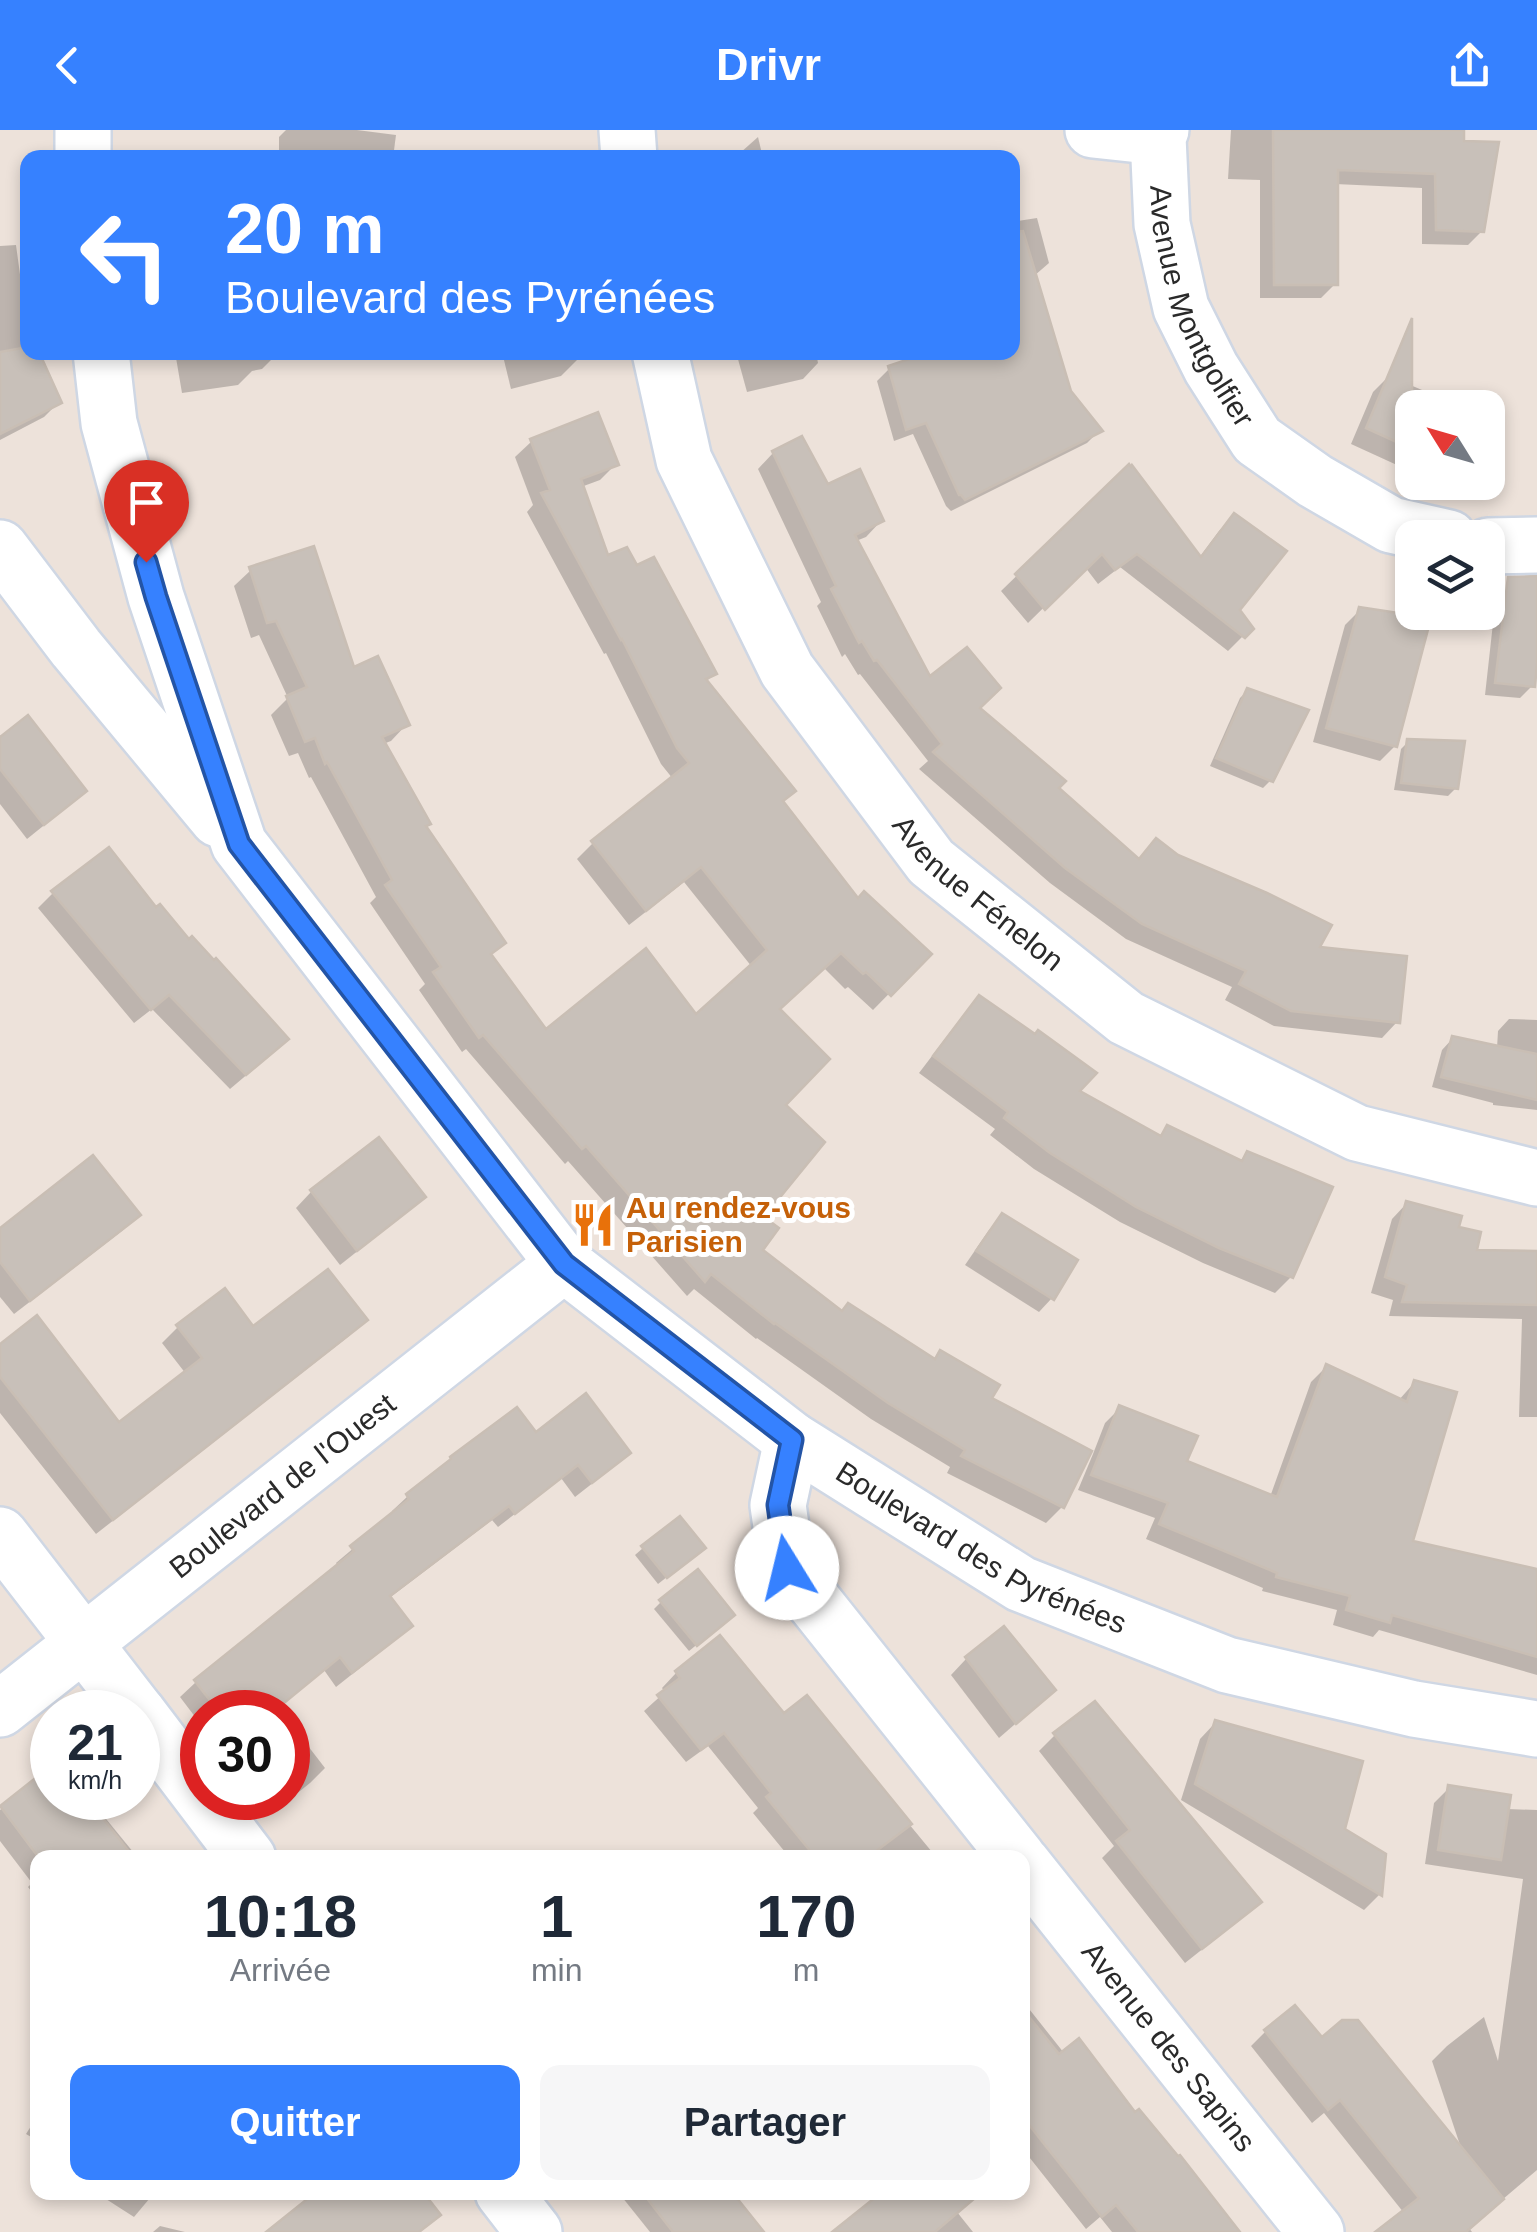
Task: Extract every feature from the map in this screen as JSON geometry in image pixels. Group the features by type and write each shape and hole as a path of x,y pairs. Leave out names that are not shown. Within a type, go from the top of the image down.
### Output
{"street":[{"path":"1092,130 1159,132"},
{"name":"Avenue Montgolfier","path":"1159,132 1162,224 1181,308 1211,368 1257,440 1315,482 1395,526"},
{"name":"Boulevard des Pyrénées","path":"101,360 109,423 156,597 239,844 564,1264 792,1440 1021,1584 1228,1665 1414,1709 1537,1730"},
{"name":"Avenue Fénelon","path":"662,360 684,460 787,670 930,862 1126,1018 1357,1134 1537,1178"},
{"path":"1505,546 1537,545"},
{"path":"0,548 76,648 239,844"},
{"name":"Boulevard de l'Ouest","path":"0,1709 564,1264"},
{"name":"Avenue des Sapins","path":"792,1440 778,1505 787,1568 1012,1850"},
{"path":"0,1536 120,1690"},
{"path":"160,1743 242,1850"},
{"name":"Avenue des Sapins","path":"1030,1873 1316,2232"},
{"path":"510,2200 534,2232"}],"building":[{"path":"1273,130 1464,130 1464,141 1499,142 1484,232 1436,230 1435,174 1338,170 1338,285 1274,285"},
{"path":"1020,231 1071,391 1103,431 965,500 959,495 926,423 906,430 888,366 906,360 1020,360"},
{"path":"1412,318 1412,390 1395,390 1395,441 1366,428"},
{"path":"20,348 20,360 43,360 62,403 0,434 0,352"},
{"path":"598,412 619,465 581,479 608,555 627,547 637,565 654,557 717,674 706,679 796,791 783,801 858,898 864,891 932,954 891,996 841,953 780,1009 830,1059 786,1105 825,1142 764,1217 779,1228 763,1250 842,1311 848,1303 935,1359 940,1350 1000,1385 992,1398 1092,1451 1064,1508 961,1456 965,1450 888,1403 774,1324 711,1274 705,1282 586,1146 582,1149 483,1035 479,1038 433,972 441,967 385,885 392,880 325,764 315,738 305,742 286,696 307,687 276,621 267,623 249,567 314,546 354,667 378,656 410,725 382,737 431,824 426,826 506,943 491,954 546,1029 646,948 696,1014 767,950 701,867 646,911 591,841 689,763 677,748 541,493 550,490 530,439"},
{"path":"802,436 828,484 860,469 884,521 855,535 930,676 967,647 1001,688 980,708 1066,781 1059,788 1139,859 1156,838 1178,855 1332,925 1320,947 1407,956 1400,1023 1291,1011 1239,984 1246,971 1142,924 1065,868 933,752 942,744 862,641 859,643 831,589 836,586 772,451"},
{"path":"1129,464 1201,557 1234,513 1287,551 1240,610 1254,629 1245,638 1137,554 1115,570 1102,554 1045,610 1015,574"},
{"path":"1537,576 1535,687 1495,683 1502,630 1505,630 1508,577"},
{"path":"1359,607 1395,612 1395,630 1428,630 1397,747 1326,728"},
{"path":"1247,688 1309,710 1273,782 1216,758"},
{"path":"28,715 87,791 44,825 0,769 0,737"},
{"path":"1407,739 1465,741 1458,789 1401,783"},
{"path":"109,847 156,907 160,904 189,939 192,936 216,958 289,1039 246,1075 169,995 151,1010 51,891"},
{"path":"979,995 1035,1034 1038,1030 1097,1073 1080,1091 1161,1136 1167,1125 1242,1161 1247,1151 1333,1187 1293,1278 1219,1248 1136,1207 1050,1153 1004,1118 1008,1112 933,1056"},
{"path":"1452,1036 1537,1054 1537,1100 1441,1077"},
{"path":"379,1137 426,1197 357,1251 310,1190"},
{"path":"93,1155 141,1215 30,1301 0,1262 0,1228"},
{"path":"1406,1201 1462,1216 1459,1227 1481,1232 1477,1250 1537,1251 1537,1305 1402,1302 1407,1285 1385,1277"},
{"path":"1002,1213 1078,1260 1054,1300 976,1251"},
{"path":"328,1269 368,1320 113,1520 0,1377 0,1344 37,1315 119,1422 202,1358 176,1325 225,1288 253,1326"},
{"path":"1326,1364 1407,1402 1414,1380 1457,1392 1413,1541 1537,1569 1537,1657 1392,1615 1390,1623 1346,1610 1350,1596 1276,1577 1277,1573 1159,1524 1168,1503 1091,1475 1119,1405 1198,1436 1187,1461 1277,1497"},
{"path":"586,1393 631,1453 592,1483 578,1465 515,1514 509,1506 390,1596 413,1626 352,1673 340,1657 300,1690 202,1690 194,1680 354,1551 350,1546 409,1499 406,1494 517,1407 536,1432"},
{"path":"680,1516 706,1548 667,1578 641,1546"},
{"path":"698,1569 735,1615 697,1646 659,1600"},
{"path":"1004,1626 1056,1690 1016,1724 965,1657"},
{"path":"720,1635 784,1713 807,1695 912,1824 878,1850 809,1850 766,1797 771,1793 724,1733 701,1750 657,1695 680,1678 675,1671"},
{"path":"1095,1701 1262,1902 1202,1949 1116,1841 1130,1830 1053,1733"},
{"path":"1215,1720 1363,1761 1345,1829 1386,1854 1382,1896 1195,1784"},
{"path":"30,1782 30,1820 104,1820 128,1850 33,1850 0,1806"},
{"path":"1448,1785 1511,1795 1501,1860 1438,1850"},
{"path":"1295,2005 1322,2037 1342,2020 1358,2020 1504,2199 1466,2232 1375,2232 1419,2198 1340,2100 1328,2110 1264,2030"},
{"path":"1030,2018 1059,2054 1079,2038 1135,2112 1139,2109 1180,2155 1240,2232 1138,2232 1116,2205 1102,2217 1030,2126"},
{"path":"306,2200 429,2200 441,2215 419,2232 266,2232"},
{"path":"648,2200 738,2200 764,2232 673,2232"},
{"path":"872,2200 973,2200 935,2232 832,2232"}],"place":[{"name":"Au rendez-vous Parisien","path":"593,1225"}],"route":[{"path":"146,562 239,844 564,1264 792,1440 778,1505 787,1568"}]}
